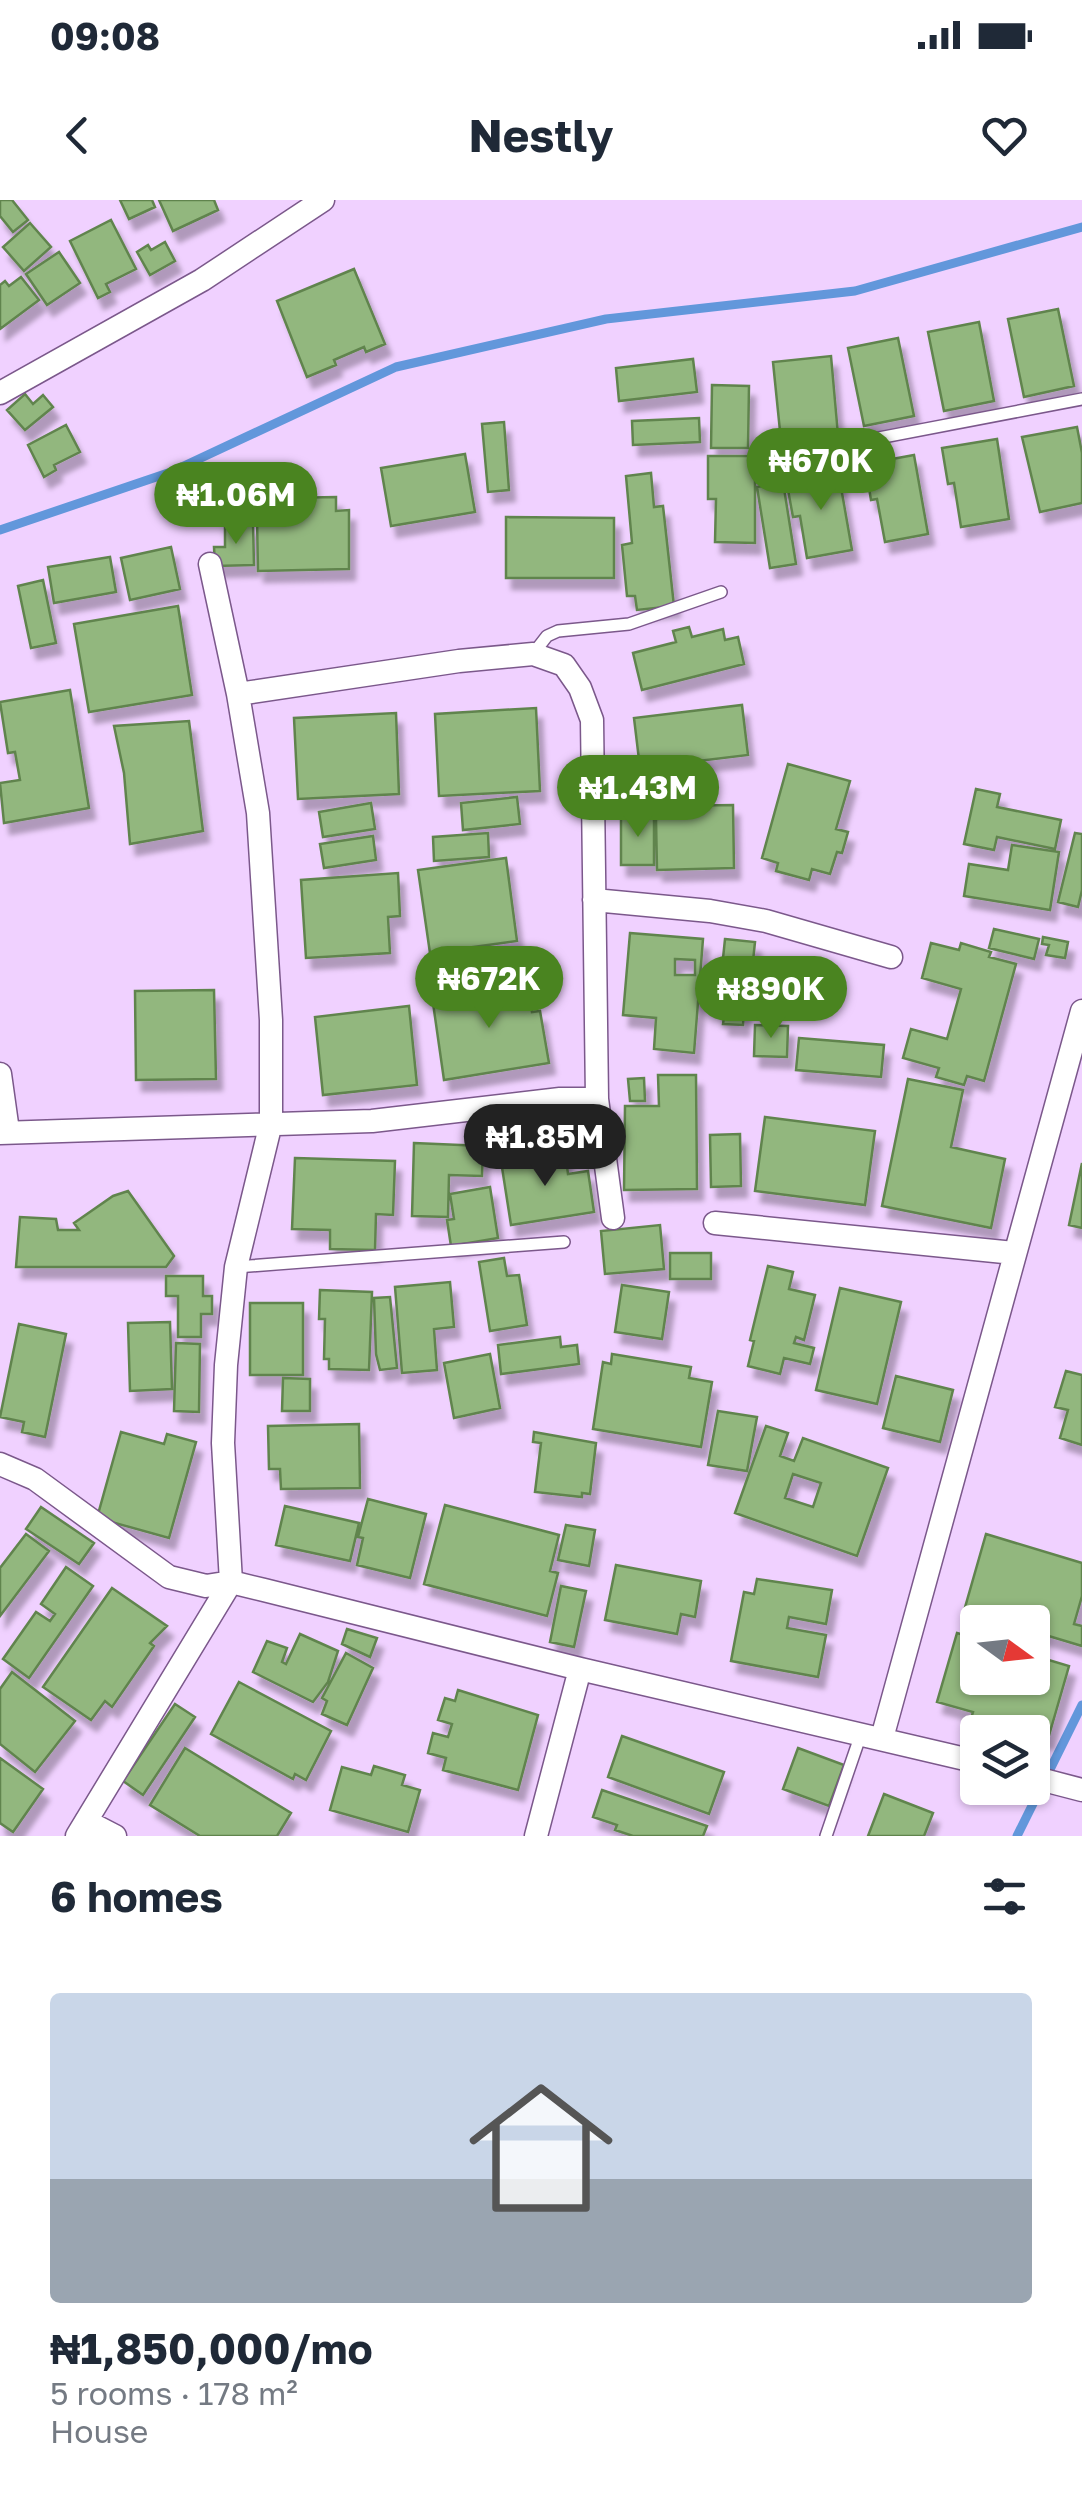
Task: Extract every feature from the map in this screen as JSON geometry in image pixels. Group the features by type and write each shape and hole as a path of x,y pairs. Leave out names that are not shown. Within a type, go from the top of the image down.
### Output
{"street":[{"path":"0,393 202,280 324,200"},
{"path":"115,1836 82,1828 231,1582 223,1442 226,1365 236,1268 271,1123 271,1020 258,813 210,564"},
{"path":"238,694 533,654 564,665 580,688 592,720 597,1099 613,1218"},
{"path":"594,900 710,911 766,921 891,956"},
{"path":"872,1736 1082,1011"},
{"path":"0,1074 4,1132 372,1122 560,1099 597,1099"},
{"path":"715,1223 1014,1253"},
{"path":"0,1464 35,1480 169,1577 206,1586 231,1582 960,1758"},
{"path":"536,1836 580,1669"}],"lane":[{"path":"795,454 1082,399"},
{"path":"533,654 547,636 558,632 629,624 721,592"},
{"path":"236,1268 564,1242"},
{"path":"826,1836 872,1736"}],"building":[{"path":"0,200 12,200 28,220 13,232 0,216"},
{"path":"120,200 152,200 155,207 129,219"},
{"path":"159,200 214,200 218,210 173,231"},
{"path":"111,220 136,269 106,284 110,292 98,298 70,241"},
{"path":"30,223 51,247 24,271 3,247"},
{"path":"165,242 175,261 150,275 137,252"},
{"path":"59,252 80,283 47,305 26,274"},
{"path":"354,269 385,344 366,352 364,347 307,377 277,301"},
{"path":"21,277 39,300 0,329 0,285 5,281 9,286"},
{"path":"1058,309 1074,386 1024,397 1008,319"},
{"path":"979,322 994,401 944,411 928,332"},
{"path":"898,338 914,416 864,426 848,348"},
{"path":"831,356 838,435 781,441 773,362"},
{"path":"693,359 697,392 619,401 616,368"},
{"path":"712,385 749,386 748,448 711,448"},
{"path":"25,394 33,404 43,395 53,407 25,430 7,410"},
{"path":"699,418 700,442 633,445 632,421"},
{"path":"504,422 509,490 488,492 482,424"},
{"path":"66,425 80,452 54,465 56,470 44,477 28,445"},
{"path":"1077,427 1082,453 1082,503 1040,512 1022,437"},
{"path":"997,439 1009,519 961,527 954,483 948,484 942,448"},
{"path":"465,454 475,512 391,526 381,468"},
{"path":"914,455 928,534 885,542 877,499 871,500 865,464"},
{"path":"708,456 755,456 755,543 715,542 716,499 708,499"},
{"path":"838,470 852,550 807,558 800,516 793,517 786,479"},
{"path":"651,473 654,507 663,506 674,606 637,610 635,596 627,596 622,545 632,543 626,476"},
{"path":"783,482 796,564 770,568 757,487"},
{"path":"336,497 336,511 349,510 349,569 258,571 257,518 285,517 284,498"},
{"path":"506,517 614,518 614,578 506,578"},
{"path":"253,524 254,565 215,566 214,547 225,547 225,526"},
{"path":"171,547 180,589 130,600 121,558"},
{"path":"110,557 116,592 54,603 48,567"},
{"path":"43,580 56,643 31,648 18,586"},
{"path":"178,606 192,695 89,712 74,624"},
{"path":"689,627 692,637 723,629 725,640 738,637 744,664 642,690 633,653 676,642 673,631"},
{"path":"70,690 89,808 4,823 0,783 20,780 15,752 8,753 0,702"},
{"path":"742,705 748,755 640,768 634,718"},
{"path":"536,708 540,791 439,796 435,714"},
{"path":"396,713 399,794 298,799 294,718"},
{"path":"189,721 203,831 130,844 124,773 114,726"},
{"path":"788,764 850,781 836,829 848,832 842,853 837,852 830,874 812,869 809,880 776,871 778,863 762,858"},
{"path":"976,789 1000,794 997,807 1061,820 1055,849 997,837 994,850 964,844"},
{"path":"623,791 652,791 652,813 623,813"},
{"path":"517,797 520,824 463,830 461,803"},
{"path":"371,803 375,829 323,837 319,812"},
{"path":"733,805 734,868 657,870 656,819 669,818 669,806"},
{"path":"621,816 654,816 654,865 621,865"},
{"path":"488,833 489,857 434,861 433,837"},
{"path":"1075,833 1082,834 1082,890 1078,907 1058,902"},
{"path":"373,836 376,860 324,868 320,844"},
{"path":"1012,845 1059,852 1050,910 964,896 969,864 1008,870"},
{"path":"506,858 517,941 430,953 418,870"},
{"path":"398,873 400,916 388,917 390,953 306,958 301,880"},
{"path":"994,929 1039,939 1034,959 989,948"},
{"path":"630,933 703,939 694,1053 654,1049 656,1018 623,1015","holes":["675,959 695,960 695,975 675,975"]},
{"path":"1043,937 1068,942 1065,958 1046,955 1049,945 1042,944"},
{"path":"725,939 755,942 750,990 720,987"},
{"path":"931,943 959,950 961,943 991,952 989,957 1016,964 984,1081 967,1076 964,1085 936,1077 939,1068 903,1058 911,1029 947,1039 961,989 922,978"},
{"path":"496,960 498,981 450,987 447,966"},
{"path":"527,981 532,1012 540,1011 549,1063 444,1080 432,996"},
{"path":"214,990 216,1079 136,1080 135,991"},
{"path":"719,997 745,999 743,1025 723,1024 724,1017 717,1016"},
{"path":"409,1006 417,1085 323,1095 315,1017"},
{"path":"755,1025 788,1026 787,1057 754,1056"},
{"path":"799,1038 884,1045 881,1077 796,1070"},
{"path":"658,1075 696,1075 697,1189 624,1190 625,1106 659,1106"},
{"path":"644,1078 645,1101 630,1101 628,1079"},
{"path":"908,1079 963,1090 951,1147 1005,1159 991,1228 882,1206"},
{"path":"765,1117 875,1131 865,1205 755,1191"},
{"path":"740,1134 741,1186 711,1187 710,1135"},
{"path":"414,1143 483,1146 482,1176 449,1175 448,1217 412,1216"},
{"path":"565,1151 568,1174 588,1171 594,1212 511,1225 501,1161"},
{"path":"295,1158 395,1161 393,1215 376,1214 375,1250 330,1249 330,1230 292,1229"},
{"path":"1082,1163 1082,1228 1069,1225"},
{"path":"490,1187 498,1238 451,1246 447,1220 454,1219 450,1194"},
{"path":"128,1191 174,1256 166,1267 16,1267 20,1217 56,1219 58,1230 79,1230 74,1223 113,1196"},
{"path":"660,1225 664,1269 605,1274 601,1231"},
{"path":"670,1253 711,1253 711,1279 670,1279"},
{"path":"504,1258 507,1276 519,1275 527,1325 490,1331 479,1262"},
{"path":"768,1266 793,1272 789,1289 815,1295 804,1340 796,1337 794,1343 814,1348 810,1364 784,1358 780,1374 748,1366 754,1341 750,1340"},
{"path":"166,1276 203,1276 203,1296 212,1296 212,1314 201,1314 201,1337 178,1337 178,1296 166,1296"},
{"path":"450,1282 454,1327 434,1329 437,1370 402,1373 395,1287"},
{"path":"622,1285 669,1292 662,1339 615,1332"},
{"path":"840,1288 901,1302 877,1404 816,1390"},
{"path":"320,1290 372,1292 369,1370 329,1369 329,1359 324,1359 325,1319 319,1319"},
{"path":"390,1297 397,1368 380,1370 374,1298"},
{"path":"250,1303 303,1303 303,1375 250,1375"},
{"path":"170,1322 172,1389 130,1391 128,1323"},
{"path":"19,1324 66,1334 45,1437 22,1432 24,1422 0,1417"},
{"path":"560,1337 561,1347 577,1345 579,1364 501,1374 498,1345"},
{"path":"176,1343 200,1344 199,1412 174,1411"},
{"path":"490,1354 500,1408 454,1418 444,1363"},
{"path":"612,1354 691,1367 689,1378 712,1382 701,1447 593,1429 603,1362 611,1364"},
{"path":"1066,1371 1082,1375 1082,1445 1060,1438 1068,1410 1055,1407"},
{"path":"896,1376 953,1390 940,1442 883,1428"},
{"path":"283,1378 310,1379 310,1411 282,1411"},
{"path":"718,1411 757,1417 747,1471 708,1465"},
{"path":"359,1424 360,1488 281,1489 280,1469 269,1469 268,1426"},
{"path":"766,1426 788,1433 780,1456 794,1461 803,1438 888,1468 857,1556 735,1513","holes":["793,1474 821,1483 813,1507 785,1498"]},
{"path":"121,1432 164,1444 167,1434 196,1442 169,1538 97,1518"},
{"path":"534,1432 596,1443 590,1494 582,1493 582,1497 535,1492 541,1443 533,1442"},
{"path":"368,1499 426,1514 410,1578 357,1565 363,1538 358,1537"},
{"path":"445,1505 559,1535 550,1571 558,1573 547,1616 424,1584"},
{"path":"285,1506 359,1523 350,1561 276,1545"},
{"path":"41,1507 94,1543 79,1564 26,1529"},
{"path":"566,1525 595,1530 589,1566 558,1560"},
{"path":"26,1534 49,1551 0,1616 0,1568"},
{"path":"986,1534 1082,1563 1082,1596 1074,1624 1082,1626 1082,1646 1050,1636 1050,1605 966,1605"},
{"path":"616,1565 701,1581 695,1617 681,1614 677,1634 605,1620"},
{"path":"66,1567 93,1586 29,1678 3,1659 36,1612 50,1621 55,1614 41,1604"},
{"path":"757,1579 832,1590 826,1624 789,1617 787,1628 826,1635 818,1677 731,1661 744,1592 754,1594"},
{"path":"561,1586 586,1591 574,1647 550,1642"},
{"path":"112,1588 167,1626 150,1643 154,1646 112,1707 105,1701 91,1720 43,1687"},
{"path":"347,1629 377,1638 370,1657 342,1644"},
{"path":"957,1633 960,1695 1050,1695 1050,1660 1069,1666 1050,1732 1050,1715 972,1715 973,1712 937,1702"},
{"path":"300,1634 338,1651 328,1682 313,1702 253,1672 267,1641 287,1648 282,1662 286,1664"},
{"path":"346,1653 373,1668 347,1725 322,1714 327,1701 322,1698"},
{"path":"12,1672 75,1721 35,1772 0,1744 0,1689"},
{"path":"239,1682 331,1731 306,1780 295,1774 293,1779 211,1734"},
{"path":"458,1690 538,1715 518,1790 443,1770 446,1758 428,1753 433,1733 448,1737 452,1724 438,1720 445,1698 455,1701"},
{"path":"175,1704 195,1717 143,1795 123,1781"},
{"path":"622,1736 724,1772 709,1814 608,1777"},
{"path":"185,1748 291,1813 277,1836 200,1836 150,1805"},
{"path":"798,1748 844,1765 829,1806 783,1789"},
{"path":"0,1758 43,1789 13,1832 0,1823"},
{"path":"374,1766 405,1775 402,1785 420,1790 408,1832 330,1810 342,1767 371,1775"},
{"path":"602,1790 707,1826 703,1836 633,1836 615,1830 617,1825 593,1817"},
{"path":"884,1794 933,1813 924,1836 868,1836"}],"waterway":[{"path":"0,530 171,472 396,367 606,319 855,291 1082,227"},
{"path":"1017,1836 1082,1705"}]}
